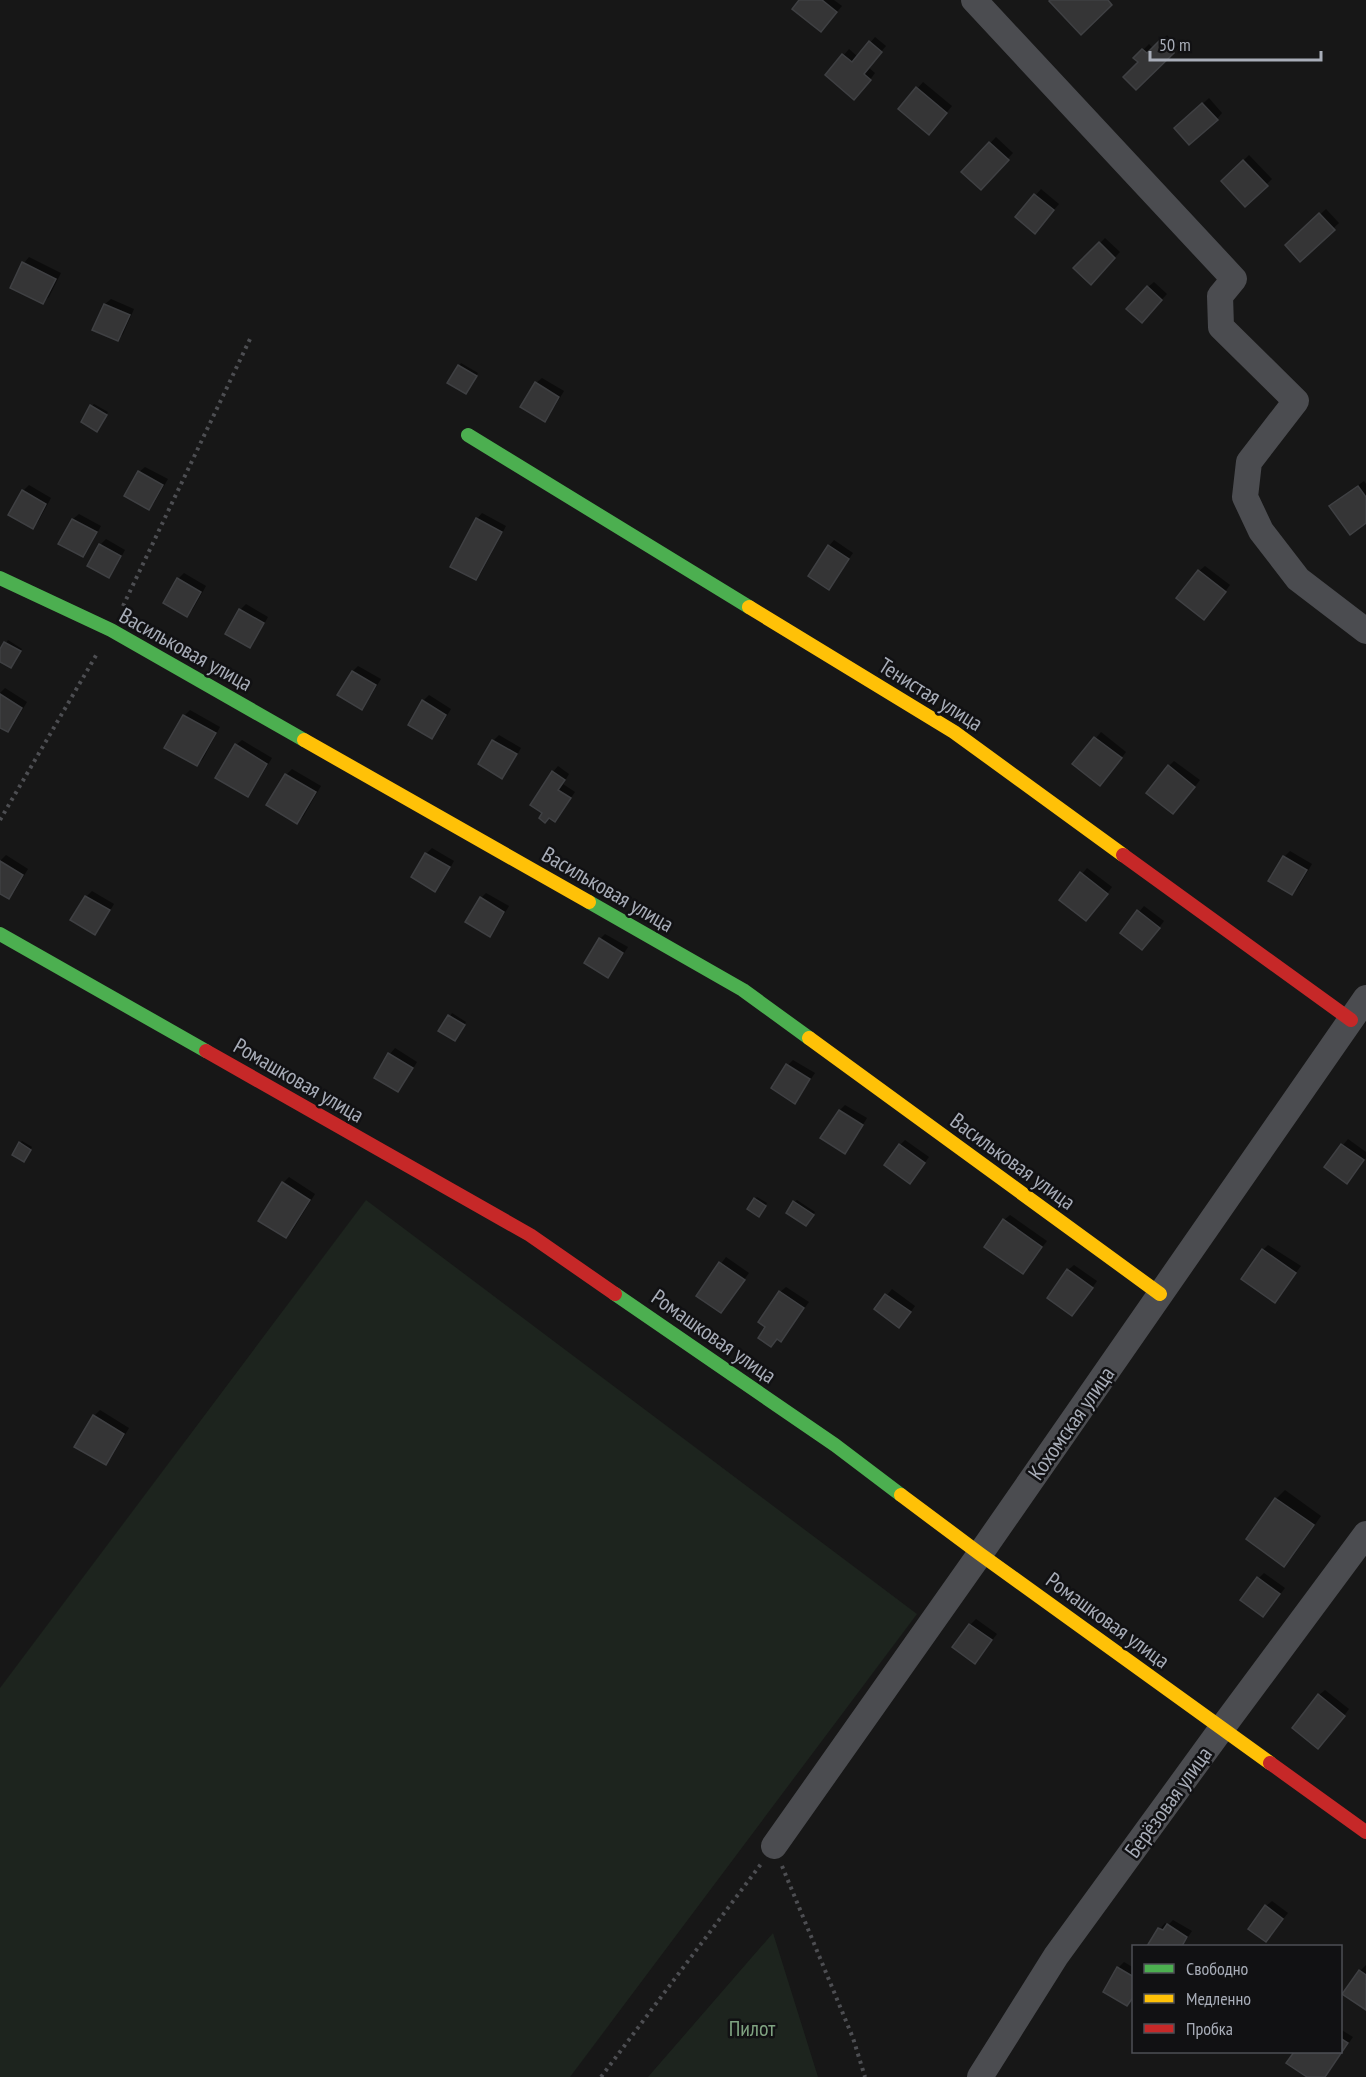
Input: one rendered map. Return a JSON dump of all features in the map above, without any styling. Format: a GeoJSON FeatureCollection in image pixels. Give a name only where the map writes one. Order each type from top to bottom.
{"type":"FeatureCollection","features":[{"type":"Feature","properties":{"kind":"street"},"geometry":{"type":"LineString","coordinates":[[974,0],[1234,279],[1220,296],[1221,327],[1296,401],[1249,462],[1245,497],[1260,531],[1298,579],[1366,631]]}},
{"type":"Feature","properties":{"kind":"street","name":"Тенистая улица"},"geometry":{"type":"LineString","coordinates":[[468,435],[954,732],[1351,1020]]}},
{"type":"Feature","properties":{"kind":"street","name":"Васильковая улица"},"geometry":{"type":"LineString","coordinates":[[0,578],[111,630],[743,990],[1160,1294]]}},
{"type":"Feature","properties":{"kind":"street","name":"Ромашковая улица"},"geometry":{"type":"LineString","coordinates":[[0,934],[530,1235],[835,1445],[980,1554],[1366,1832]]}},
{"type":"Feature","properties":{"kind":"street","name":"Кохомская улица"},"geometry":{"type":"LineString","coordinates":[[774,1846],[1366,998]]}},
{"type":"Feature","properties":{"kind":"street","name":"Берёзовая улица"},"geometry":{"type":"LineString","coordinates":[[980,2077],[1056,1956],[1221,1728],[1366,1534]]}},
{"type":"Feature","properties":{"kind":"path"},"geometry":{"type":"LineString","coordinates":[[0,820],[111,630],[251,337]]}},
{"type":"Feature","properties":{"kind":"path"},"geometry":{"type":"LineString","coordinates":[[601,2077],[774,1846]]}},
{"type":"Feature","properties":{"kind":"path"},"geometry":{"type":"LineString","coordinates":[[774,1846],[853,2037],[865,2077]]}},
{"type":"Feature","properties":{"kind":"green space"},"geometry":{"type":"Polygon","coordinates":[[[366,1200],[917,1614],[570,2077],[0,2077],[0,1688],[366,1200]]]}},
{"type":"Feature","properties":{"kind":"green space","name":"Пилот"},"geometry":{"type":"Polygon","coordinates":[[[773,1933],[818,2077],[648,2077],[773,1933]]]}},
{"type":"Feature","properties":{"kind":"building"},"geometry":{"type":"Polygon","coordinates":[[[799,0],[822,0],[837,12],[821,32],[792,9],[799,0]]]}},
{"type":"Feature","properties":{"kind":"building"},"geometry":{"type":"Polygon","coordinates":[[[1050,0],[1108,0],[1112,5],[1081,35],[1050,0]]]}},
{"type":"Feature","properties":{"kind":"building"},"geometry":{"type":"Polygon","coordinates":[[[1160,40],[1174,53],[1136,90],[1123,77],[1138,62],[1133,58],[1142,49],[1147,53],[1160,40]]]}},
{"type":"Feature","properties":{"kind":"building"},"geometry":{"type":"Polygon","coordinates":[[[869,41],[882,52],[864,74],[871,80],[854,100],[825,75],[842,54],[852,62],[869,41]]]}},
{"type":"Feature","properties":{"kind":"building"},"geometry":{"type":"Polygon","coordinates":[[[916,87],[947,113],[929,135],[898,109],[916,87]]]}},
{"type":"Feature","properties":{"kind":"building"},"geometry":{"type":"Polygon","coordinates":[[[1202,103],[1218,120],[1189,145],[1174,128],[1202,103]]]}},
{"type":"Feature","properties":{"kind":"building"},"geometry":{"type":"Polygon","coordinates":[[[989,142],[1009,160],[981,190],[961,172],[989,142]]]}},
{"type":"Feature","properties":{"kind":"building"},"geometry":{"type":"Polygon","coordinates":[[[1243,160],[1268,186],[1245,207],[1221,181],[1243,160]]]}},
{"type":"Feature","properties":{"kind":"building"},"geometry":{"type":"Polygon","coordinates":[[[1034,194],[1054,210],[1035,234],[1015,217],[1034,194]]]}},
{"type":"Feature","properties":{"kind":"building"},"geometry":{"type":"Polygon","coordinates":[[[1319,213],[1335,230],[1300,262],[1285,245],[1319,213]]]}},
{"type":"Feature","properties":{"kind":"building"},"geometry":{"type":"Polygon","coordinates":[[[1099,242],[1115,258],[1091,285],[1073,268],[1099,242]]]}},
{"type":"Feature","properties":{"kind":"building"},"geometry":{"type":"Polygon","coordinates":[[[22,262],[56,279],[43,304],[10,288],[22,262]]]}},
{"type":"Feature","properties":{"kind":"building"},"geometry":{"type":"Polygon","coordinates":[[[1147,286],[1162,300],[1142,323],[1126,309],[1147,286]]]}},
{"type":"Feature","properties":{"kind":"building"},"geometry":{"type":"Polygon","coordinates":[[[104,304],[130,315],[118,341],[92,330],[104,304]]]}},
{"type":"Feature","properties":{"kind":"building"},"geometry":{"type":"Polygon","coordinates":[[[458,365],[477,376],[466,394],[447,383],[458,365]]]}},
{"type":"Feature","properties":{"kind":"building"},"geometry":{"type":"Polygon","coordinates":[[[535,382],[559,397],[545,422],[520,407],[535,382]]]}},
{"type":"Feature","properties":{"kind":"building"},"geometry":{"type":"Polygon","coordinates":[[[90,405],[107,415],[97,432],[81,422],[90,405]]]}},
{"type":"Feature","properties":{"kind":"building"},"geometry":{"type":"Polygon","coordinates":[[[138,471],[163,485],[149,510],[124,496],[138,471]]]}},
{"type":"Feature","properties":{"kind":"building"},"geometry":{"type":"Polygon","coordinates":[[[1358,486],[1366,497],[1366,523],[1350,535],[1329,506],[1358,486]]]}},
{"type":"Feature","properties":{"kind":"building"},"geometry":{"type":"Polygon","coordinates":[[[22,490],[46,504],[33,529],[8,515],[22,490]]]}},
{"type":"Feature","properties":{"kind":"building"},"geometry":{"type":"Polygon","coordinates":[[[476,518],[502,532],[476,580],[450,567],[476,518]]]}},
{"type":"Feature","properties":{"kind":"building"},"geometry":{"type":"Polygon","coordinates":[[[72,519],[97,532],[83,557],[58,544],[72,519]]]}},
{"type":"Feature","properties":{"kind":"building"},"geometry":{"type":"Polygon","coordinates":[[[99,544],[121,556],[109,578],[87,566],[99,544]]]}},
{"type":"Feature","properties":{"kind":"building"},"geometry":{"type":"Polygon","coordinates":[[[828,545],[849,559],[829,590],[808,576],[828,545]]]}},
{"type":"Feature","properties":{"kind":"building"},"geometry":{"type":"Polygon","coordinates":[[[1198,570],[1226,592],[1204,620],[1176,598],[1198,570]]]}},
{"type":"Feature","properties":{"kind":"building"},"geometry":{"type":"Polygon","coordinates":[[[177,578],[201,592],[187,617],[163,603],[177,578]]]}},
{"type":"Feature","properties":{"kind":"building"},"geometry":{"type":"Polygon","coordinates":[[[239,609],[264,623],[250,648],[225,634],[239,609]]]}},
{"type":"Feature","properties":{"kind":"building"},"geometry":{"type":"Polygon","coordinates":[[[4,642],[21,651],[11,668],[0,662],[0,649],[4,642]]]}},
{"type":"Feature","properties":{"kind":"building"},"geometry":{"type":"Polygon","coordinates":[[[352,671],[376,685],[362,710],[337,695],[352,671]]]}},
{"type":"Feature","properties":{"kind":"building"},"geometry":{"type":"Polygon","coordinates":[[[0,694],[22,708],[8,732],[0,728],[0,694]]]}},
{"type":"Feature","properties":{"kind":"building"},"geometry":{"type":"Polygon","coordinates":[[[422,700],[446,715],[432,739],[408,725],[422,700]]]}},
{"type":"Feature","properties":{"kind":"building"},"geometry":{"type":"Polygon","coordinates":[[[183,715],[216,733],[197,766],[164,748],[183,715]]]}},
{"type":"Feature","properties":{"kind":"building"},"geometry":{"type":"Polygon","coordinates":[[[1094,737],[1122,758],[1100,786],[1072,764],[1094,737]]]}},
{"type":"Feature","properties":{"kind":"building"},"geometry":{"type":"Polygon","coordinates":[[[492,740],[517,754],[502,779],[478,764],[492,740]]]}},
{"type":"Feature","properties":{"kind":"building"},"geometry":{"type":"Polygon","coordinates":[[[235,744],[267,764],[248,797],[215,778],[235,744]]]}},
{"type":"Feature","properties":{"kind":"building"},"geometry":{"type":"Polygon","coordinates":[[[1168,765],[1195,787],[1173,814],[1146,793],[1168,765]]]}},
{"type":"Feature","properties":{"kind":"building"},"geometry":{"type":"Polygon","coordinates":[[[552,771],[565,780],[558,790],[571,798],[555,822],[549,818],[545,823],[539,818],[542,813],[530,805],[552,771]]]}},
{"type":"Feature","properties":{"kind":"building"},"geometry":{"type":"Polygon","coordinates":[[[285,774],[316,792],[297,824],[266,805],[285,774]]]}},
{"type":"Feature","properties":{"kind":"building"},"geometry":{"type":"Polygon","coordinates":[[[425,853],[450,867],[435,892],[411,877],[425,853]]]}},
{"type":"Feature","properties":{"kind":"building"},"geometry":{"type":"Polygon","coordinates":[[[1283,856],[1307,870],[1292,895],[1268,881],[1283,856]]]}},
{"type":"Feature","properties":{"kind":"building"},"geometry":{"type":"Polygon","coordinates":[[[0,861],[23,875],[9,899],[0,894],[0,861]]]}},
{"type":"Feature","properties":{"kind":"building"},"geometry":{"type":"Polygon","coordinates":[[[1080,872],[1108,894],[1086,921],[1059,900],[1080,872]]]}},
{"type":"Feature","properties":{"kind":"building"},"geometry":{"type":"Polygon","coordinates":[[[85,896],[110,910],[95,935],[70,920],[85,896]]]}},
{"type":"Feature","properties":{"kind":"building"},"geometry":{"type":"Polygon","coordinates":[[[480,897],[504,912],[490,937],[465,922],[480,897]]]}},
{"type":"Feature","properties":{"kind":"building"},"geometry":{"type":"Polygon","coordinates":[[[1137,910],[1160,928],[1142,950],[1120,933],[1137,910]]]}},
{"type":"Feature","properties":{"kind":"building"},"geometry":{"type":"Polygon","coordinates":[[[599,938],[623,953],[608,978],[584,963],[599,938]]]}},
{"type":"Feature","properties":{"kind":"building"},"geometry":{"type":"Polygon","coordinates":[[[448,1015],[465,1025],[455,1041],[438,1031],[448,1015]]]}},
{"type":"Feature","properties":{"kind":"building"},"geometry":{"type":"Polygon","coordinates":[[[388,1053],[413,1068],[398,1092],[374,1078],[388,1053]]]}},
{"type":"Feature","properties":{"kind":"building"},"geometry":{"type":"Polygon","coordinates":[[[786,1064],[810,1079],[795,1104],[771,1088],[786,1064]]]}},
{"type":"Feature","properties":{"kind":"building"},"geometry":{"type":"Polygon","coordinates":[[[839,1110],[863,1125],[845,1154],[820,1138],[839,1110]]]}},
{"type":"Feature","properties":{"kind":"building"},"geometry":{"type":"Polygon","coordinates":[[[19,1142],[31,1150],[24,1162],[12,1155],[19,1142]]]}},
{"type":"Feature","properties":{"kind":"building"},"geometry":{"type":"Polygon","coordinates":[[[899,1144],[925,1163],[910,1184],[884,1165],[899,1144]]]}},
{"type":"Feature","properties":{"kind":"building"},"geometry":{"type":"Polygon","coordinates":[[[1341,1144],[1364,1160],[1347,1184],[1324,1167],[1341,1144]]]}},
{"type":"Feature","properties":{"kind":"building"},"geometry":{"type":"Polygon","coordinates":[[[282,1182],[310,1200],[286,1238],[258,1221],[282,1182]]]}},
{"type":"Feature","properties":{"kind":"building"},"geometry":{"type":"Polygon","coordinates":[[[754,1198],[766,1206],[759,1217],[747,1209],[754,1198]]]}},
{"type":"Feature","properties":{"kind":"building"},"geometry":{"type":"Polygon","coordinates":[[[793,1201],[814,1215],[806,1226],[786,1213],[793,1201]]]}},
{"type":"Feature","properties":{"kind":"building"},"geometry":{"type":"Polygon","coordinates":[[[1003,1219],[1042,1247],[1023,1274],[984,1247],[1003,1219]]]}},
{"type":"Feature","properties":{"kind":"building"},"geometry":{"type":"Polygon","coordinates":[[[1262,1249],[1296,1273],[1275,1303],[1241,1279],[1262,1249]]]}},
{"type":"Feature","properties":{"kind":"building"},"geometry":{"type":"Polygon","coordinates":[[[719,1262],[745,1280],[721,1313],[696,1296],[719,1262]]]}},
{"type":"Feature","properties":{"kind":"building"},"geometry":{"type":"Polygon","coordinates":[[[1067,1269],[1093,1288],[1072,1316],[1047,1298],[1067,1269]]]}},
{"type":"Feature","properties":{"kind":"building"},"geometry":{"type":"Polygon","coordinates":[[[779,1291],[804,1308],[781,1342],[777,1339],[771,1347],[758,1338],[765,1327],[758,1322],[779,1291]]]}},
{"type":"Feature","properties":{"kind":"building"},"geometry":{"type":"Polygon","coordinates":[[[885,1294],[911,1312],[899,1328],[874,1309],[885,1294]]]}},
{"type":"Feature","properties":{"kind":"building"},"geometry":{"type":"Polygon","coordinates":[[[93,1415],[124,1434],[106,1465],[74,1447],[93,1415]]]}},
{"type":"Feature","properties":{"kind":"building"},"geometry":{"type":"Polygon","coordinates":[[[1275,1498],[1314,1525],[1284,1567],[1246,1539],[1275,1498]]]}},
{"type":"Feature","properties":{"kind":"building"},"geometry":{"type":"Polygon","coordinates":[[[1257,1577],[1280,1594],[1263,1617],[1240,1600],[1257,1577]]]}},
{"type":"Feature","properties":{"kind":"building"},"geometry":{"type":"Polygon","coordinates":[[[969,1624],[992,1640],[975,1664],[952,1647],[969,1624]]]}},
{"type":"Feature","properties":{"kind":"building"},"geometry":{"type":"Polygon","coordinates":[[[1318,1694],[1345,1716],[1318,1749],[1292,1728],[1318,1694]]]}},
{"type":"Feature","properties":{"kind":"building"},"geometry":{"type":"Polygon","coordinates":[[[1265,1905],[1283,1919],[1266,1942],[1248,1929],[1265,1905]]]}},
{"type":"Feature","properties":{"kind":"building"},"geometry":{"type":"Polygon","coordinates":[[[1167,1924],[1187,1937],[1183,1945],[1148,1945],[1158,1928],[1163,1930],[1167,1924]]]}},
{"type":"Feature","properties":{"kind":"building"},"geometry":{"type":"Polygon","coordinates":[[[1117,1967],[1132,1976],[1132,1999],[1127,2006],[1103,1992],[1117,1967]]]}},
{"type":"Feature","properties":{"kind":"building"},"geometry":{"type":"Polygon","coordinates":[[[1359,1970],[1366,1975],[1366,2010],[1342,1994],[1359,1970]]]}},
{"type":"Feature","properties":{"kind":"building"},"geometry":{"type":"Polygon","coordinates":[[[1342,2039],[1348,2043],[1342,2052],[1342,2039]]]}},
{"type":"Feature","properties":{"kind":"building"},"geometry":{"type":"Polygon","coordinates":[[[1293,2053],[1341,2053],[1325,2077],[1307,2077],[1286,2063],[1293,2053]]]}},
{"type":"Feature","properties":{"kind":"traffic: fast"},"geometry":{"type":"LineString","coordinates":[[468,435],[749,607]]}},
{"type":"Feature","properties":{"kind":"traffic: fast"},"geometry":{"type":"LineString","coordinates":[[0,578],[111,630],[304,740]]}},
{"type":"Feature","properties":{"kind":"traffic: fast"},"geometry":{"type":"LineString","coordinates":[[589,902],[743,990],[809,1038]]}},
{"type":"Feature","properties":{"kind":"traffic: fast"},"geometry":{"type":"LineString","coordinates":[[0,934],[206,1051]]}},
{"type":"Feature","properties":{"kind":"traffic: fast"},"geometry":{"type":"LineString","coordinates":[[615,1294],[835,1445],[901,1495]]}},
{"type":"Feature","properties":{"kind":"traffic: slow"},"geometry":{"type":"LineString","coordinates":[[749,607],[954,732],[1123,855]]}},
{"type":"Feature","properties":{"kind":"traffic: slow"},"geometry":{"type":"LineString","coordinates":[[304,740],[589,902]]}},
{"type":"Feature","properties":{"kind":"traffic: slow"},"geometry":{"type":"LineString","coordinates":[[809,1038],[1160,1294]]}},
{"type":"Feature","properties":{"kind":"traffic: slow"},"geometry":{"type":"LineString","coordinates":[[901,1495],[1270,1763]]}},
{"type":"Feature","properties":{"kind":"traffic: jam"},"geometry":{"type":"LineString","coordinates":[[1123,855],[1351,1020]]}},
{"type":"Feature","properties":{"kind":"traffic: jam"},"geometry":{"type":"LineString","coordinates":[[206,1051],[530,1235],[615,1294]]}},
{"type":"Feature","properties":{"kind":"traffic: jam"},"geometry":{"type":"LineString","coordinates":[[1270,1763],[1366,1832]]}}]}
